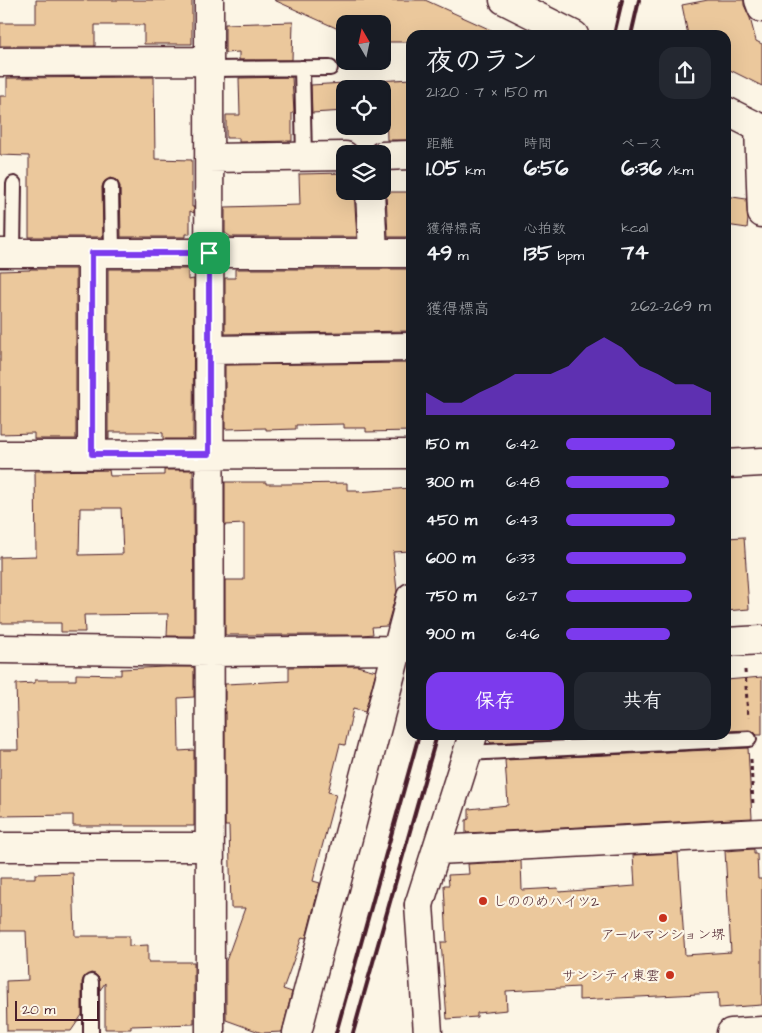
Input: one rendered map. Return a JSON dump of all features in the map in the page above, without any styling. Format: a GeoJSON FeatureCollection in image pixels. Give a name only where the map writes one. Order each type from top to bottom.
{"type":"FeatureCollection","features":[{"type":"Feature","properties":{"kind":"street"},"geometry":{"type":"LineString","coordinates":[[208,0],[210,1033]]}},
{"type":"Feature","properties":{"kind":"street"},"geometry":{"type":"LineString","coordinates":[[504,0],[564,30]]}},
{"type":"Feature","properties":{"kind":"street"},"geometry":{"type":"LineString","coordinates":[[760,0],[762,8]]}},
{"type":"Feature","properties":{"kind":"street"},"geometry":{"type":"LineString","coordinates":[[0,62],[209,65]]}},
{"type":"Feature","properties":{"kind":"street"},"geometry":{"type":"LineString","coordinates":[[731,113],[761,128],[762,213]]}},
{"type":"Feature","properties":{"kind":"street"},"geometry":{"type":"LineString","coordinates":[[391,156],[406,155]]}},
{"type":"Feature","properties":{"kind":"street"},"geometry":{"type":"LineString","coordinates":[[209,158],[336,156]]}},
{"type":"Feature","properties":{"kind":"street"},"geometry":{"type":"LineString","coordinates":[[370,200],[373,253]]}},
{"type":"Feature","properties":{"kind":"street"},"geometry":{"type":"LineString","coordinates":[[6,253],[406,253]]}},
{"type":"Feature","properties":{"kind":"street"},"geometry":{"type":"LineString","coordinates":[[92,454],[102,253]]}},
{"type":"Feature","properties":{"kind":"street"},"geometry":{"type":"LineString","coordinates":[[209,350],[406,347]]}},
{"type":"Feature","properties":{"kind":"street"},"geometry":{"type":"LineString","coordinates":[[0,454],[406,454]]}},
{"type":"Feature","properties":{"kind":"street"},"geometry":{"type":"LineString","coordinates":[[731,464],[762,462]]}},
{"type":"Feature","properties":{"kind":"street"},"geometry":{"type":"LineString","coordinates":[[297,1033],[406,617]]}},
{"type":"Feature","properties":{"kind":"street"},"geometry":{"type":"LineString","coordinates":[[731,642],[762,640]]}},
{"type":"Feature","properties":{"kind":"street"},"geometry":{"type":"LineString","coordinates":[[0,650],[209,652],[398,650]]}},
{"type":"Feature","properties":{"kind":"street"},"geometry":{"type":"LineString","coordinates":[[428,1033],[419,905],[470,744]]}},
{"type":"Feature","properties":{"kind":"street"},"geometry":{"type":"LineString","coordinates":[[437,850],[762,833]]}},
{"type":"Feature","properties":{"kind":"street"},"geometry":{"type":"LineString","coordinates":[[0,847],[209,847]]}},
{"type":"Feature","properties":{"kind":"street"},"geometry":{"type":"LineString","coordinates":[[731,1033],[762,1031]]}},
{"type":"Feature","properties":{"kind":"lane"},"geometry":{"type":"LineString","coordinates":[[209,65],[330,68]]}},
{"type":"Feature","properties":{"kind":"lane"},"geometry":{"type":"LineString","coordinates":[[302,68],[304,157]]}},
{"type":"Feature","properties":{"kind":"lane"},"geometry":{"type":"LineString","coordinates":[[6,253],[14,184]]}},
{"type":"Feature","properties":{"kind":"lane"},"geometry":{"type":"LineString","coordinates":[[102,253],[111,188]]}},
{"type":"Feature","properties":{"kind":"lane"},"geometry":{"type":"LineString","coordinates":[[731,739],[749,739]]}},
{"type":"Feature","properties":{"kind":"lane"},"geometry":{"type":"LineString","coordinates":[[470,744],[693,740]]}},
{"type":"Feature","properties":{"kind":"lane"},"geometry":{"type":"LineString","coordinates":[[91,982],[91,1033]]}},
{"type":"Feature","properties":{"kind":"building"},"geometry":{"type":"Polygon","coordinates":[[[36,0],[192,0],[192,44],[144,44],[144,25],[95,25],[95,46],[0,46],[0,23],[36,23],[36,0]]]}},
{"type":"Feature","properties":{"kind":"building"},"geometry":{"type":"Polygon","coordinates":[[[274,0],[425,0],[491,30],[406,30],[406,42],[391,42],[391,15],[336,15],[336,28],[274,0]]]}},
{"type":"Feature","properties":{"kind":"building"},"geometry":{"type":"Polygon","coordinates":[[[708,0],[744,0],[756,41],[762,44],[762,86],[731,70],[731,30],[687,30],[682,5],[708,0]]]}},
{"type":"Feature","properties":{"kind":"building"},"geometry":{"type":"Polygon","coordinates":[[[293,22],[292,60],[239,60],[239,52],[225,53],[225,24],[293,22]]]}},
{"type":"Feature","properties":{"kind":"building"},"geometry":{"type":"Polygon","coordinates":[[[154,77],[155,159],[192,160],[192,207],[194,207],[194,213],[190,211],[190,234],[186,234],[186,237],[121,237],[120,186],[116,180],[110,178],[104,182],[102,187],[103,237],[29,237],[29,156],[0,155],[0,96],[7,96],[7,78],[154,77]]]}},
{"type":"Feature","properties":{"kind":"building"},"geometry":{"type":"Polygon","coordinates":[[[292,77],[294,113],[292,113],[292,141],[239,142],[239,138],[226,138],[226,115],[240,115],[239,78],[292,77]]]}},
{"type":"Feature","properties":{"kind":"building"},"geometry":{"type":"Polygon","coordinates":[[[406,79],[406,140],[387,140],[387,135],[391,135],[391,80],[406,79]]]}},
{"type":"Feature","properties":{"kind":"building"},"geometry":{"type":"Polygon","coordinates":[[[336,84],[336,112],[312,113],[311,85],[336,84]]]}},
{"type":"Feature","properties":{"kind":"building"},"geometry":{"type":"Polygon","coordinates":[[[336,173],[336,200],[355,200],[357,237],[231,237],[225,233],[225,207],[300,205],[299,174],[336,173]]]}},
{"type":"Feature","properties":{"kind":"building"},"geometry":{"type":"Polygon","coordinates":[[[391,192],[406,192],[406,237],[388,237],[386,200],[391,200],[391,192]]]}},
{"type":"Feature","properties":{"kind":"building"},"geometry":{"type":"Polygon","coordinates":[[[731,197],[746,199],[747,228],[731,226],[731,197]]]}},
{"type":"Feature","properties":{"kind":"building"},"geometry":{"type":"Polygon","coordinates":[[[76,269],[76,439],[34,439],[34,433],[0,434],[0,271],[76,269]]]}},
{"type":"Feature","properties":{"kind":"building"},"geometry":{"type":"Polygon","coordinates":[[[108,269],[188,269],[188,280],[194,279],[193,439],[163,439],[163,433],[154,432],[109,432],[108,439],[108,269]]]}},
{"type":"Feature","properties":{"kind":"building"},"geometry":{"type":"Polygon","coordinates":[[[235,269],[406,269],[406,331],[225,334],[225,278],[235,278],[235,269]]]}},
{"type":"Feature","properties":{"kind":"building"},"geometry":{"type":"Polygon","coordinates":[[[406,363],[406,431],[366,432],[366,428],[344,428],[344,424],[296,425],[296,429],[225,429],[225,365],[406,363]]]}},
{"type":"Feature","properties":{"kind":"building"},"geometry":{"type":"Polygon","coordinates":[[[109,470],[110,476],[164,475],[164,470],[193,470],[194,636],[167,636],[168,614],[84,615],[85,632],[61,632],[61,623],[0,623],[0,557],[36,556],[35,471],[109,470]],[[80,508],[79,555],[123,554],[121,508],[80,508]]]}},
{"type":"Feature","properties":{"kind":"building"},"geometry":{"type":"Polygon","coordinates":[[[225,482],[266,482],[266,484],[347,483],[347,490],[357,490],[357,492],[406,488],[406,551],[393,552],[397,591],[387,626],[372,627],[373,634],[363,635],[225,635],[225,580],[244,580],[244,524],[225,525],[225,482]]]}},
{"type":"Feature","properties":{"kind":"building"},"geometry":{"type":"Polygon","coordinates":[[[744,537],[749,609],[731,611],[731,538],[744,537]]]}},
{"type":"Feature","properties":{"kind":"building"},"geometry":{"type":"Polygon","coordinates":[[[357,666],[376,671],[365,712],[353,709],[345,745],[340,744],[328,792],[336,794],[313,881],[320,883],[306,938],[302,937],[283,989],[292,992],[282,1032],[262,1033],[226,1020],[226,961],[245,908],[231,908],[229,826],[225,826],[225,684],[289,681],[289,667],[357,666]]]}},
{"type":"Feature","properties":{"kind":"building"},"geometry":{"type":"Polygon","coordinates":[[[194,667],[194,697],[178,698],[179,751],[194,750],[194,826],[73,826],[73,815],[0,816],[0,750],[18,750],[16,684],[35,683],[35,680],[76,680],[76,674],[121,675],[121,669],[194,667]]]}},
{"type":"Feature","properties":{"kind":"building"},"geometry":{"type":"Polygon","coordinates":[[[762,677],[762,735],[757,735],[749,730],[731,731],[731,680],[762,677]]]}},
{"type":"Feature","properties":{"kind":"building"},"geometry":{"type":"Polygon","coordinates":[[[488,740],[552,740],[491,743],[488,740]]]}},
{"type":"Feature","properties":{"kind":"building"},"geometry":{"type":"Polygon","coordinates":[[[748,748],[752,818],[466,833],[466,820],[469,819],[469,809],[508,805],[505,760],[748,748]]]}},
{"type":"Feature","properties":{"kind":"building"},"geometry":{"type":"Polygon","coordinates":[[[754,849],[754,854],[757,854],[758,879],[762,879],[762,1005],[719,1008],[718,993],[579,1000],[579,987],[506,991],[507,1010],[477,1013],[477,1017],[447,1019],[441,942],[447,942],[444,885],[449,885],[448,875],[469,874],[468,864],[521,861],[522,890],[558,888],[559,892],[635,886],[633,855],[678,853],[685,955],[731,952],[725,851],[754,849]]]}},
{"type":"Feature","properties":{"kind":"building"},"geometry":{"type":"Polygon","coordinates":[[[73,873],[75,936],[129,936],[129,946],[148,945],[148,962],[194,962],[194,1024],[131,1026],[131,1029],[105,1029],[105,983],[100,990],[99,978],[91,973],[84,977],[82,982],[82,1015],[71,1031],[7,1031],[6,981],[28,980],[26,931],[0,931],[0,878],[35,878],[35,874],[73,873]]]}},
{"type":"Feature","properties":{"kind":"railway"},"geometry":{"type":"LineString","coordinates":[[615,30],[622,0]]}},
{"type":"Feature","properties":{"kind":"railway"},"geometry":{"type":"LineString","coordinates":[[632,30],[639,0]]}},
{"type":"Feature","properties":{"kind":"railway"},"geometry":{"type":"LineString","coordinates":[[336,1033],[418,740]]}},
{"type":"Feature","properties":{"kind":"railway"},"geometry":{"type":"LineString","coordinates":[[353,1033],[436,740]]}},
{"type":"Feature","properties":{"kind":"place","name":"しののめハイツ2"},"geometry":{"type":"Point","coordinates":[483,901]}},
{"type":"Feature","properties":{"kind":"place","name":"アールマンション堺"},"geometry":{"type":"Point","coordinates":[663,918]}},
{"type":"Feature","properties":{"kind":"place","name":"サンシティ東雲"},"geometry":{"type":"Point","coordinates":[670,975]}},
{"type":"Feature","properties":{"kind":"route"},"geometry":{"type":"LineString","coordinates":[[92,253],[209,253],[209,454],[92,454],[92,253]]}}]}
